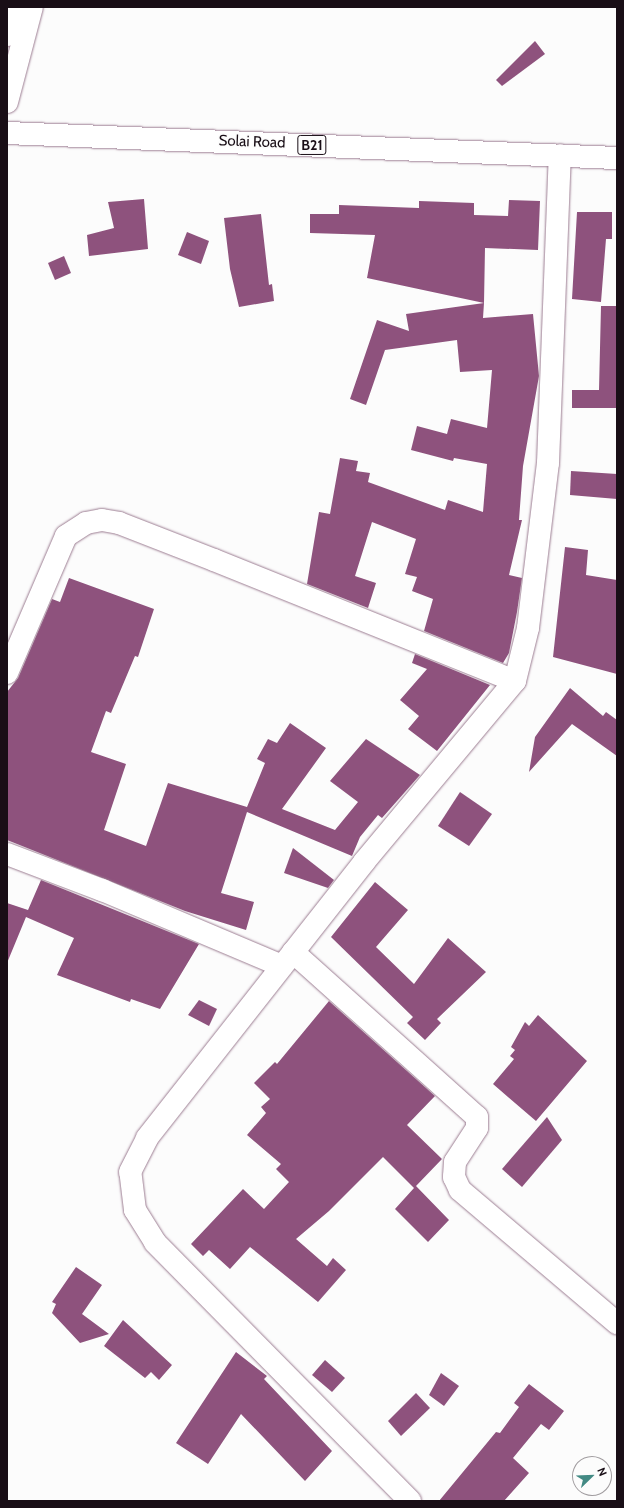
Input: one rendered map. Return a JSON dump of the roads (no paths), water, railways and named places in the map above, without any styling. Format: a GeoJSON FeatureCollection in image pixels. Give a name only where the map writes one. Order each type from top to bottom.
{"type":"FeatureCollection","features":[{"type":"Feature","properties":{"kind":"main road"},"geometry":{"type":"LineString","coordinates":[[7,35],[14,7]]}},
{"type":"Feature","properties":{"kind":"main road"},"geometry":{"type":"LineString","coordinates":[[7,102],[32,7]]}},
{"type":"Feature","properties":{"kind":"main road","name":"Solai Road"},"geometry":{"type":"LineString","coordinates":[[7,133],[617,158]]}},
{"type":"Feature","properties":{"kind":"main road"},"geometry":{"type":"LineString","coordinates":[[410,1501],[155,1242],[135,1210],[130,1172],[147,1138],[288,959],[515,681],[528,628],[548,463],[560,155]]}},
{"type":"Feature","properties":{"kind":"main road"},"geometry":{"type":"LineString","coordinates":[[7,673],[66,536],[86,523],[102,520],[119,523],[199,554],[515,681]]}},
{"type":"Feature","properties":{"kind":"main road"},"geometry":{"type":"LineString","coordinates":[[7,854],[288,959],[477,1117],[477,1128],[455,1162],[454,1177],[460,1190],[617,1323]]}}]}
